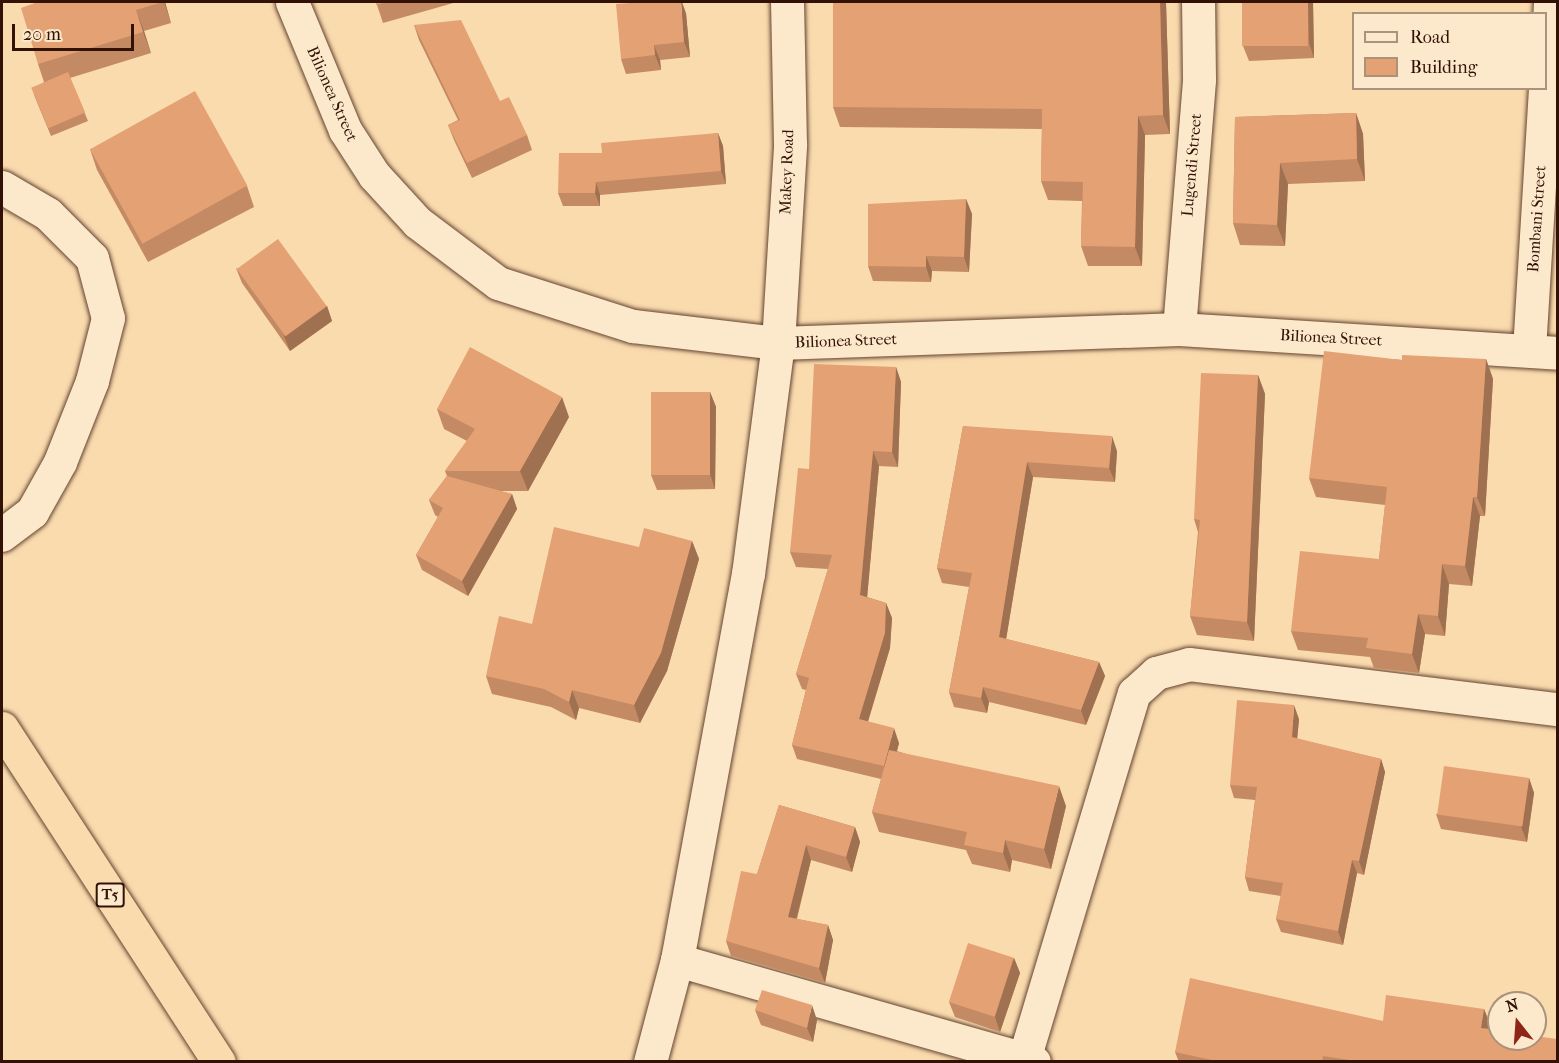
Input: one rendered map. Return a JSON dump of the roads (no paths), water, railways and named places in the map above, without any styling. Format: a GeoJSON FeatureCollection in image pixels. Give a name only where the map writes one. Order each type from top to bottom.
{"type":"FeatureCollection","features":[{"type":"Feature","properties":{"kind":"highway","name":"T5"},"geometry":{"type":"LineString","coordinates":[[2,728],[219,1062]]}},
{"type":"Feature","properties":{"kind":"street","name":"Bilionea Street"},"geometry":{"type":"LineString","coordinates":[[292,2],[345,130],[374,175],[417,222],[498,283],[633,326],[778,343],[1179,329],[1543,351]]}},
{"type":"Feature","properties":{"kind":"street","name":"Makey Road"},"geometry":{"type":"LineString","coordinates":[[650,1062],[677,960],[748,574],[778,343],[790,144],[787,2]]}},
{"type":"Feature","properties":{"kind":"street","name":"Lugendi Street"},"geometry":{"type":"LineString","coordinates":[[1179,329],[1199,79],[1198,2]]}},
{"type":"Feature","properties":{"kind":"street"},"geometry":{"type":"LineString","coordinates":[[1547,55],[1551,2]]}},
{"type":"Feature","properties":{"kind":"street","name":"Bombani Street"},"geometry":{"type":"LineString","coordinates":[[1543,351],[1545,90]]}},
{"type":"Feature","properties":{"kind":"street"},"geometry":{"type":"LineString","coordinates":[[2,187],[48,214],[92,258],[108,318],[92,381],[60,462],[32,512],[2,535]]}},
{"type":"Feature","properties":{"kind":"street"},"geometry":{"type":"LineString","coordinates":[[677,960],[1029,1060],[1134,693],[1155,673],[1189,664],[1557,709]]}}]}
